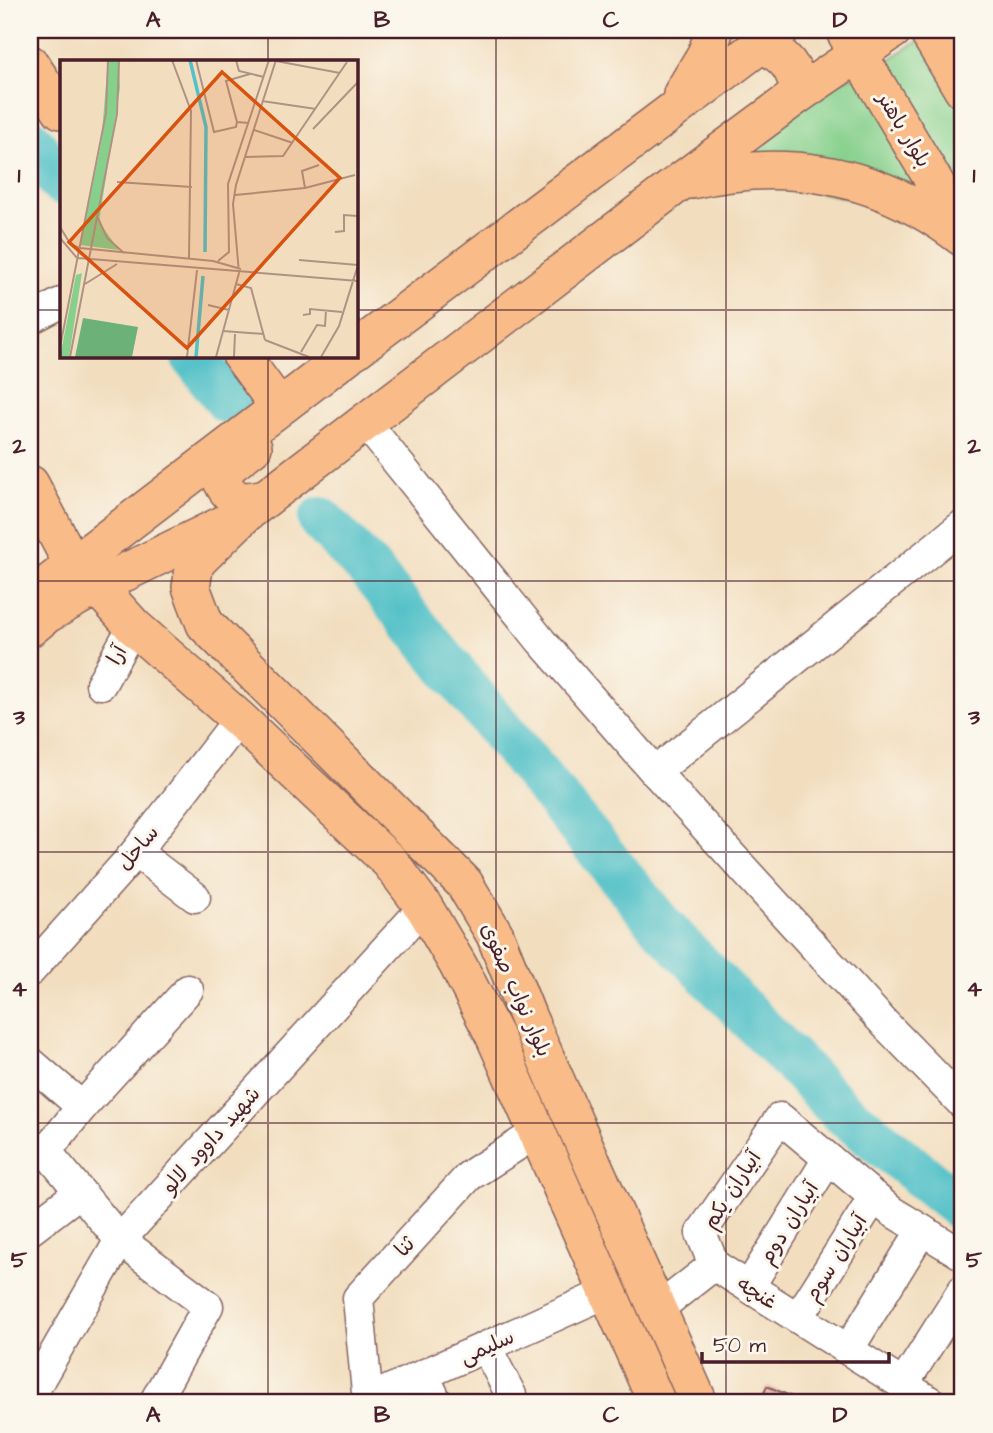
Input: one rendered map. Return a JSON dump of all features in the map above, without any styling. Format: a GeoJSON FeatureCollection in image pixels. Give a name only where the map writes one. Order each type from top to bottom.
{"type":"FeatureCollection","features":[{"type":"Feature","properties":{"kind":"main road"},"geometry":{"type":"LineString","coordinates":[[671,111],[706,54],[715,30]]}},
{"type":"Feature","properties":{"kind":"main road"},"geometry":{"type":"LineString","coordinates":[[30,598],[255,506],[799,94],[851,41],[893,30]]}},
{"type":"Feature","properties":{"kind":"main road"},"geometry":{"type":"LineString","coordinates":[[928,30],[963,90]]}},
{"type":"Feature","properties":{"kind":"main road"},"geometry":{"type":"LineString","coordinates":[[357,349],[771,36],[777,52],[789,63],[797,77],[799,94]]}},
{"type":"Feature","properties":{"kind":"main road","name":"بلوار باهنر"},"geometry":{"type":"LineString","coordinates":[[851,41],[963,230]]}},
{"type":"Feature","properties":{"kind":"main road"},"geometry":{"type":"LineString","coordinates":[[30,64],[60,109]]}},
{"type":"Feature","properties":{"kind":"main road"},"geometry":{"type":"LineString","coordinates":[[680,182],[726,172],[758,169],[797,170],[835,176],[908,202],[936,217],[963,238]]}},
{"type":"Feature","properties":{"kind":"main road"},"geometry":{"type":"LineString","coordinates":[[255,506],[233,497],[220,479],[226,468],[388,348],[421,301]]}},
{"type":"Feature","properties":{"kind":"main road"},"geometry":{"type":"LineString","coordinates":[[242,357],[271,414]]}},
{"type":"Feature","properties":{"kind":"main road"},"geometry":{"type":"LineString","coordinates":[[30,628],[201,467],[345,357]]}},
{"type":"Feature","properties":{"kind":"main road","name":"بلوار نواب صفوی"},"geometry":{"type":"LineString","coordinates":[[33,501],[85,575],[146,636],[239,719],[390,862],[424,906],[494,1035],[657,1403]]}},
{"type":"Feature","properties":{"kind":"main road","name":"بلوار نواب صفوی"},"geometry":{"type":"LineString","coordinates":[[255,506],[195,563],[191,587],[205,624],[464,883],[495,935],[528,1018],[699,1403]]}},
{"type":"Feature","properties":{"kind":"main road"},"geometry":{"type":"LineString","coordinates":[[146,636],[150,628],[162,626],[267,723],[328,746]]}},
{"type":"Feature","properties":{"kind":"street"},"geometry":{"type":"LineString","coordinates":[[30,319],[60,304]]}},
{"type":"Feature","properties":{"kind":"street"},"geometry":{"type":"LineString","coordinates":[[365,422],[541,641],[655,772],[885,1024],[963,1104]]}},
{"type":"Feature","properties":{"kind":"street"},"geometry":{"type":"LineString","coordinates":[[655,772],[963,525]]}},
{"type":"Feature","properties":{"kind":"street","name":"آرا"},"geometry":{"type":"LineString","coordinates":[[101,684],[146,636]]}},
{"type":"Feature","properties":{"kind":"street","name":"ساحل"},"geometry":{"type":"LineString","coordinates":[[30,971],[136,852],[239,719]]}},
{"type":"Feature","properties":{"kind":"street"},"geometry":{"type":"LineString","coordinates":[[136,852],[195,897]]}},
{"type":"Feature","properties":{"kind":"street","name":"شهید داوود لالو"},"geometry":{"type":"LineString","coordinates":[[30,1396],[120,1240],[424,906]]}},
{"type":"Feature","properties":{"kind":"street"},"geometry":{"type":"LineString","coordinates":[[154,1403],[208,1306],[120,1240],[46,1151],[82,1107],[188,990]]}},
{"type":"Feature","properties":{"kind":"street"},"geometry":{"type":"LineString","coordinates":[[30,1062],[82,1107]]}},
{"type":"Feature","properties":{"kind":"street","name":"آبیاران یکم"},"geometry":{"type":"LineString","coordinates":[[714,1265],[701,1233],[780,1118],[828,1159]]}},
{"type":"Feature","properties":{"kind":"street","name":"ثنا"},"geometry":{"type":"LineString","coordinates":[[367,1402],[358,1298],[469,1176],[536,1133]]}},
{"type":"Feature","properties":{"kind":"street"},"geometry":{"type":"LineString","coordinates":[[828,1159],[891,1211],[963,1255]]}},
{"type":"Feature","properties":{"kind":"street","name":"آبیاران دوم"},"geometry":{"type":"LineString","coordinates":[[749,1287],[828,1159]]}},
{"type":"Feature","properties":{"kind":"street"},"geometry":{"type":"LineString","coordinates":[[30,1230],[80,1192]]}},
{"type":"Feature","properties":{"kind":"street","name":"آبیاران سوم"},"geometry":{"type":"LineString","coordinates":[[798,1318],[874,1197]]}},
{"type":"Feature","properties":{"kind":"street"},"geometry":{"type":"LineString","coordinates":[[848,1350],[922,1230]]}},
{"type":"Feature","properties":{"kind":"street","name":"غنچه"},"geometry":{"type":"LineString","coordinates":[[658,1309],[714,1265],[932,1403]]}},
{"type":"Feature","properties":{"kind":"street"},"geometry":{"type":"LineString","coordinates":[[902,1385],[963,1290]]}},
{"type":"Feature","properties":{"kind":"street","name":"سلیمی"},"geometry":{"type":"LineString","coordinates":[[367,1402],[606,1293]]}},
{"type":"Feature","properties":{"kind":"street"},"geometry":{"type":"LineString","coordinates":[[486,1347],[511,1395]]}},
{"type":"Feature","properties":{"kind":"street"},"geometry":{"type":"LineString","coordinates":[[424,1375],[437,1403]]}},
{"type":"Feature","properties":{"kind":"green space"},"geometry":{"type":"Polygon","coordinates":[[[930,34],[963,90],[963,238],[936,217],[726,172],[799,94],[870,71],[930,34]]]}},
{"type":"Feature","properties":{"kind":"building"},"geometry":{"type":"Polygon","coordinates":[[[767,1386],[806,1403],[760,1403],[767,1386]]]}},
{"type":"Feature","properties":{"kind":"waterway"},"geometry":{"type":"LineString","coordinates":[[30,141],[60,181]]}},
{"type":"Feature","properties":{"kind":"waterway"},"geometry":{"type":"LineString","coordinates":[[195,357],[228,401]]}},
{"type":"Feature","properties":{"kind":"waterway"},"geometry":{"type":"LineString","coordinates":[[321,520],[367,567],[661,926],[840,1110],[963,1209]]}}]}
